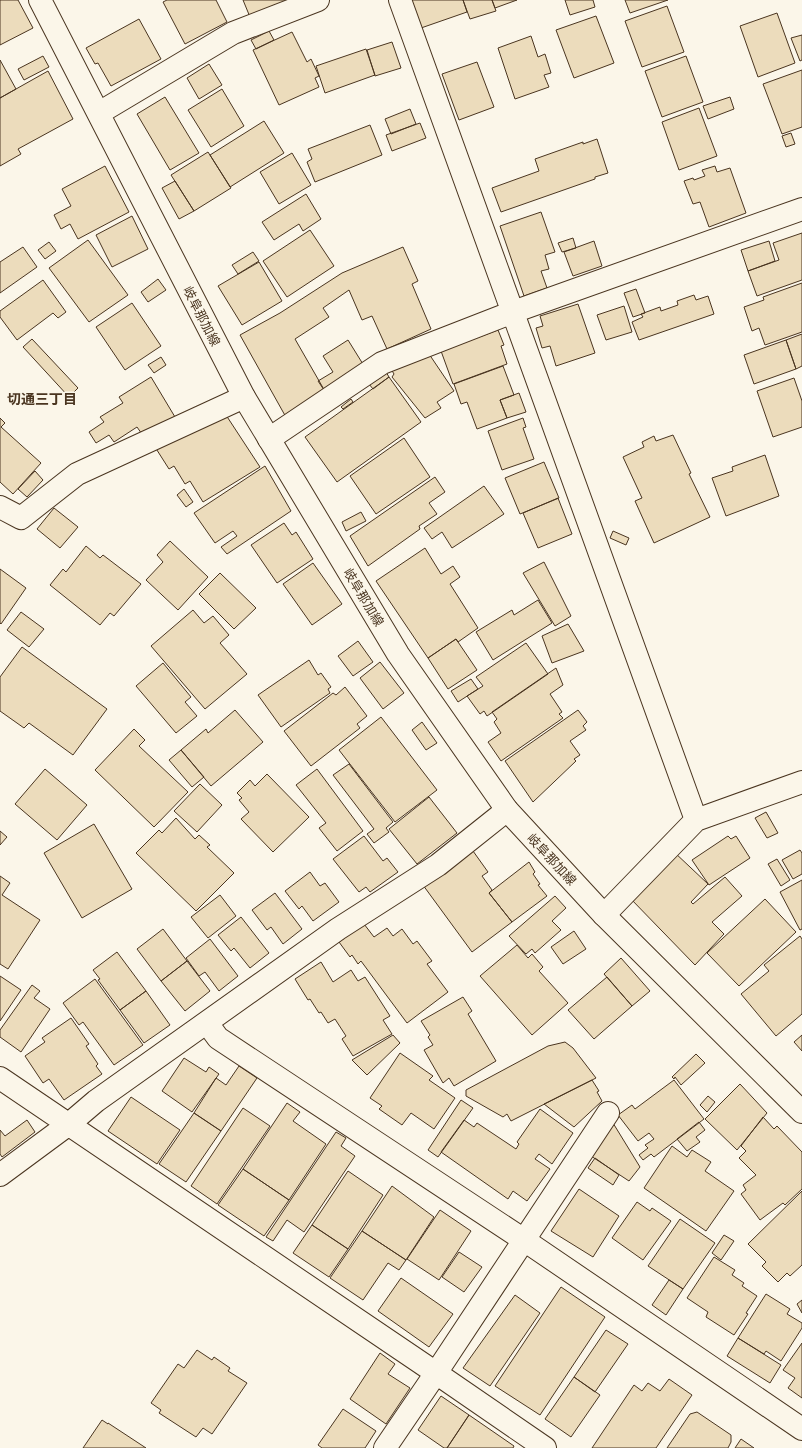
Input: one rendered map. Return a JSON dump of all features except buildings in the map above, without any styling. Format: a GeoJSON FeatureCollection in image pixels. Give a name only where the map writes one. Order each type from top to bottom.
{"type":"FeatureCollection","features":[{"type":"Feature","properties":{"kind":"street","name":"岐阜那加線"},"geometry":{"type":"LineString","coordinates":[[40,0],[244,397],[398,654],[507,810],[604,915],[802,1112]]}},
{"type":"Feature","properties":{"kind":"street"},"geometry":{"type":"LineString","coordinates":[[98,113],[233,34],[318,0]]}},
{"type":"Feature","properties":{"kind":"street"},"geometry":{"type":"LineString","coordinates":[[400,0],[696,820]]}},
{"type":"Feature","properties":{"kind":"street"},"geometry":{"type":"LineString","coordinates":[[269,439],[382,363],[513,312],[802,209]]}},
{"type":"Feature","properties":{"kind":"street"},"geometry":{"type":"LineString","coordinates":[[0,507],[21,518],[77,474],[244,397]]}},
{"type":"Feature","properties":{"kind":"street"},"geometry":{"type":"LineString","coordinates":[[604,915],[696,820],[802,782]]}},
{"type":"Feature","properties":{"kind":"street"},"geometry":{"type":"LineString","coordinates":[[0,1175],[69,1124],[96,1101],[338,929],[438,865],[507,810]]}},
{"type":"Feature","properties":{"kind":"street"},"geometry":{"type":"LineString","coordinates":[[206,1023],[218,1038],[524,1240],[802,1429]]}},
{"type":"Feature","properties":{"kind":"street"},"geometry":{"type":"LineString","coordinates":[[0,1078],[545,1448]]}},
{"type":"Feature","properties":{"kind":"street"},"geometry":{"type":"LineString","coordinates":[[385,1448],[608,1113]]}},
{"type":"Feature","properties":{"kind":"district","name":"切通三丁目"},"geometry":{"type":"Point","coordinates":[42,399]}}]}
